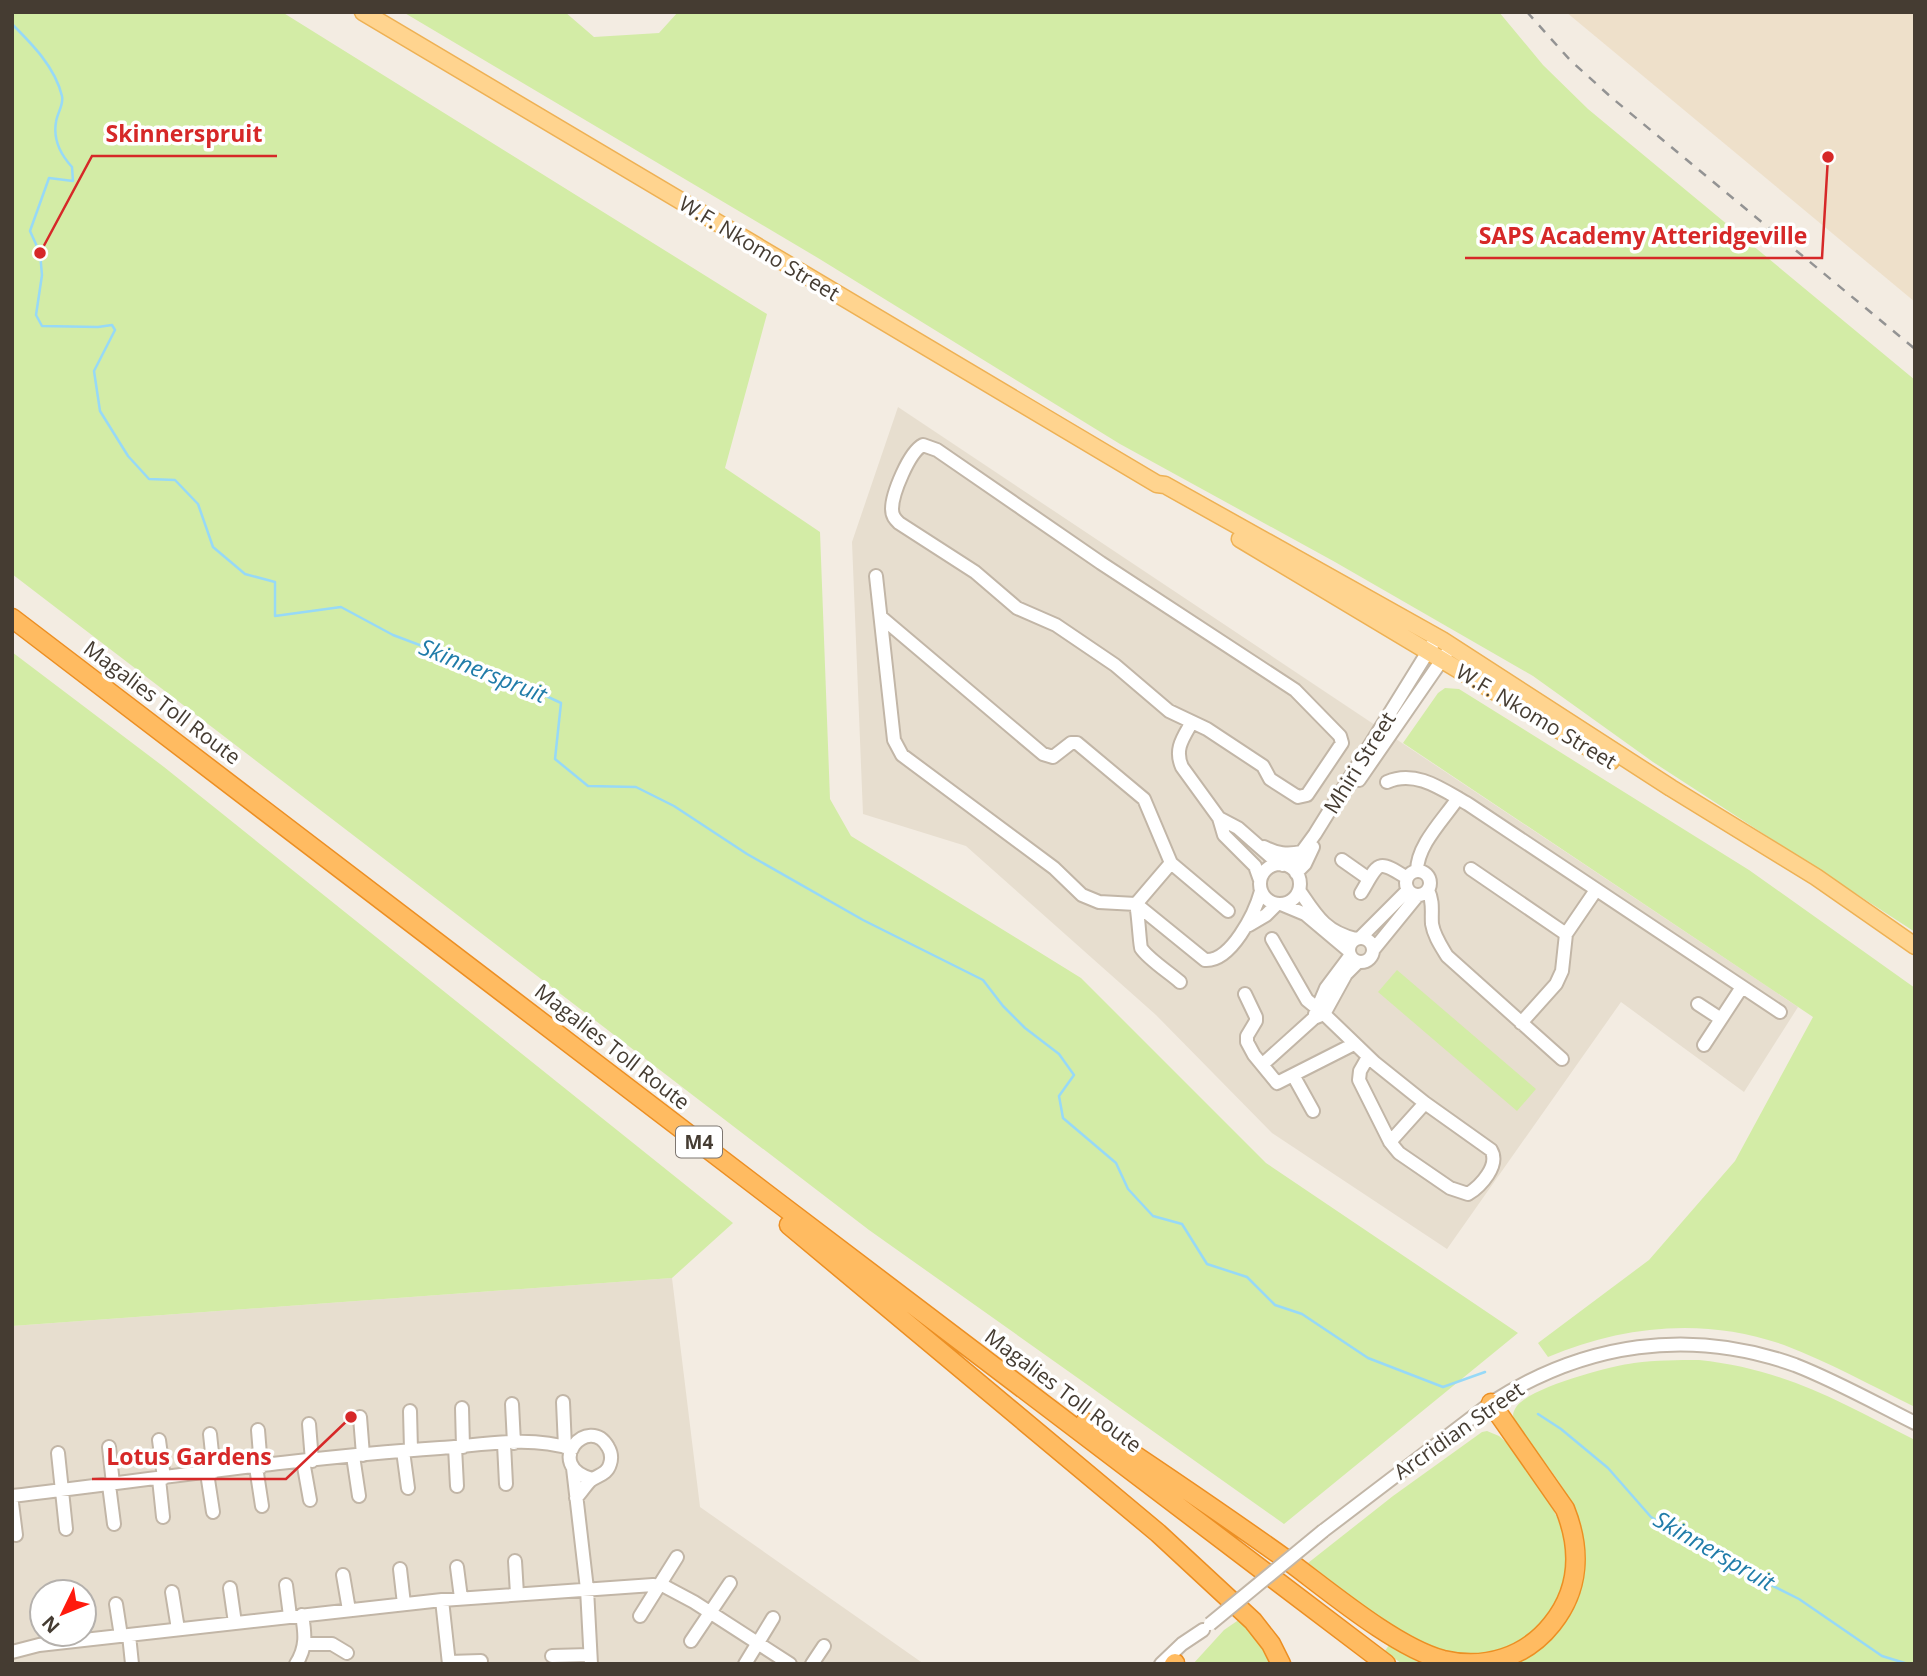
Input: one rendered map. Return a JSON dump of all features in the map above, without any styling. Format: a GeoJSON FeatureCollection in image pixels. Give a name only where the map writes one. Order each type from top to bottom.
{"type":"FeatureCollection","features":[{"type":"Feature","properties":{"kind":"highway","name":"Magalies Toll Route"},"geometry":{"type":"LineString","coordinates":[[12,618],[1368,1664]]}},
{"type":"Feature","properties":{"kind":"highway","name":"Magalies Toll Route"},"geometry":{"type":"LineString","coordinates":[[12,632],[1386,1664]]}},
{"type":"Feature","properties":{"kind":"highway"},"geometry":{"type":"LineString","coordinates":[[768,1202],[1004,1367],[1223,1514],[1397,1639],[1443,1660],[1491,1663],[1513,1656],[1530,1646],[1558,1616],[1569,1598],[1575,1574],[1576,1551],[1572,1527],[1565,1509],[1491,1403]]}},
{"type":"Feature","properties":{"kind":"highway"},"geometry":{"type":"LineString","coordinates":[[768,1202],[1157,1533],[1253,1621],[1271,1644],[1281,1664]]}},
{"type":"Feature","properties":{"kind":"main road","name":"W.F. Nkomo Street"},"geometry":{"type":"LineString","coordinates":[[363,12],[1157,484],[1164,485],[1437,637],[1826,884],[1915,946]]}},
{"type":"Feature","properties":{"kind":"main road","name":"W.F. Nkomo Street"},"geometry":{"type":"LineString","coordinates":[[1157,484],[1161,490],[1435,657],[1713,821],[1867,918],[1915,953]]}},
{"type":"Feature","properties":{"kind":"street"},"geometry":{"type":"LineString","coordinates":[[923,445],[937,450],[1101,563],[1295,691],[1340,736],[1342,743],[1307,795],[1298,797],[1270,779],[1263,766],[1208,729],[1192,722],[1169,711],[1115,665],[1068,633],[1017,608],[975,572],[894,518],[892,505],[909,459],[917,448],[923,445]]}},
{"type":"Feature","properties":{"kind":"street"},"geometry":{"type":"LineString","coordinates":[[876,576],[894,740],[902,755],[1054,868],[1082,895],[1099,902],[1136,904],[1205,960],[1214,960],[1221,956],[1246,927],[1257,907],[1261,886],[1269,867],[1281,864]]}},
{"type":"Feature","properties":{"kind":"street"},"geometry":{"type":"LineString","coordinates":[[881,617],[1043,754],[1048,757],[1057,756],[1071,744],[1077,743],[1144,799],[1171,863],[1228,911]]}},
{"type":"Feature","properties":{"kind":"street"},"geometry":{"type":"LineString","coordinates":[[1435,657],[1437,637]]}},
{"type":"Feature","properties":{"kind":"street"},"geometry":{"type":"LineString","coordinates":[[1435,657],[1451,646]]}},
{"type":"Feature","properties":{"kind":"street","name":"Mhiri Street"},"geometry":{"type":"LineString","coordinates":[[1281,864],[1294,862],[1302,852],[1435,657]]}},
{"type":"Feature","properties":{"kind":"street","name":"Mhiri Street"},"geometry":{"type":"LineString","coordinates":[[1296,873],[1305,864],[1435,657]]}},
{"type":"Feature","properties":{"kind":"street"},"geometry":{"type":"LineString","coordinates":[[1192,722],[1178,747],[1178,757],[1190,780],[1219,818],[1224,835],[1255,866],[1268,900],[1305,914],[1352,956],[1369,960],[1374,949],[1395,924],[1416,885],[1417,861],[1458,798]]}},
{"type":"Feature","properties":{"kind":"street"},"geometry":{"type":"LineString","coordinates":[[1387,782],[1406,777],[1420,779],[1458,798],[1780,1012]]}},
{"type":"Feature","properties":{"kind":"street"},"geometry":{"type":"LineString","coordinates":[[1219,818],[1238,828],[1299,878],[1299,890],[1293,900],[1279,904],[1246,927]]}},
{"type":"Feature","properties":{"kind":"street"},"geometry":{"type":"LineString","coordinates":[[1252,840],[1274,852],[1302,852]]}},
{"type":"Feature","properties":{"kind":"street"},"geometry":{"type":"LineString","coordinates":[[1342,860],[1369,879]]}},
{"type":"Feature","properties":{"kind":"street"},"geometry":{"type":"LineString","coordinates":[[1171,863],[1136,904],[1141,948],[1180,982]]}},
{"type":"Feature","properties":{"kind":"street"},"geometry":{"type":"LineString","coordinates":[[1361,893],[1375,870],[1382,865],[1387,865],[1416,885],[1433,903],[1432,923],[1447,956],[1562,1059]]}},
{"type":"Feature","properties":{"kind":"street"},"geometry":{"type":"LineString","coordinates":[[1471,869],[1566,934]]}},
{"type":"Feature","properties":{"kind":"street"},"geometry":{"type":"LineString","coordinates":[[1263,1064],[1318,1013],[1352,956],[1351,943],[1416,885]]}},
{"type":"Feature","properties":{"kind":"street"},"geometry":{"type":"LineString","coordinates":[[1299,890],[1319,919],[1333,932],[1371,942],[1374,949]]}},
{"type":"Feature","properties":{"kind":"street"},"geometry":{"type":"LineString","coordinates":[[1521,1023],[1559,978],[1566,934],[1596,890]]}},
{"type":"Feature","properties":{"kind":"street"},"geometry":{"type":"LineString","coordinates":[[1384,914],[1395,924]]}},
{"type":"Feature","properties":{"kind":"street"},"geometry":{"type":"LineString","coordinates":[[1272,939],[1307,1000],[1318,1013],[1425,1103],[1491,1150],[1495,1156],[1494,1163],[1476,1189],[1468,1194],[1450,1188],[1399,1153],[1390,1142],[1359,1080],[1360,1071],[1368,1057]]}},
{"type":"Feature","properties":{"kind":"street"},"geometry":{"type":"LineString","coordinates":[[1704,1045],[1742,986]]}},
{"type":"Feature","properties":{"kind":"street"},"geometry":{"type":"LineString","coordinates":[[1245,994],[1256,1017],[1247,1042],[1277,1083],[1354,1044]]}},
{"type":"Feature","properties":{"kind":"street"},"geometry":{"type":"LineString","coordinates":[[1698,1004],[1721,1019]]}},
{"type":"Feature","properties":{"kind":"street"},"geometry":{"type":"LineString","coordinates":[[1293,1075],[1313,1111]]}},
{"type":"Feature","properties":{"kind":"street"},"geometry":{"type":"LineString","coordinates":[[1390,1142],[1425,1103]]}},
{"type":"Feature","properties":{"kind":"street","name":"Arcridian Street"},"geometry":{"type":"LineString","coordinates":[[1161,1664],[1182,1644],[1207,1627],[1323,1531],[1491,1403],[1518,1386],[1566,1364],[1607,1352],[1653,1344],[1701,1345],[1751,1352],[1795,1366],[1837,1384],[1915,1423]]}},
{"type":"Feature","properties":{"kind":"street"},"geometry":{"type":"LineString","coordinates":[[552,1656],[591,1659],[587,1589],[563,1402]]}},
{"type":"Feature","properties":{"kind":"street"},"geometry":{"type":"LineString","coordinates":[[506,1484],[512,1404]]}},
{"type":"Feature","properties":{"kind":"street"},"geometry":{"type":"LineString","coordinates":[[457,1486],[462,1408]]}},
{"type":"Feature","properties":{"kind":"street"},"geometry":{"type":"LineString","coordinates":[[408,1488],[410,1411]]}},
{"type":"Feature","properties":{"kind":"street"},"geometry":{"type":"LineString","coordinates":[[359,1496],[360,1417]]}},
{"type":"Feature","properties":{"kind":"street"},"geometry":{"type":"LineString","coordinates":[[309,1424],[310,1500]]}},
{"type":"Feature","properties":{"kind":"street"},"geometry":{"type":"LineString","coordinates":[[258,1430],[262,1506]]}},
{"type":"Feature","properties":{"kind":"street"},"geometry":{"type":"LineString","coordinates":[[210,1434],[213,1512]]}},
{"type":"Feature","properties":{"kind":"street"},"geometry":{"type":"LineString","coordinates":[[568,1448],[584,1436],[594,1436],[605,1442],[611,1452],[610,1464],[605,1472],[592,1479],[576,1498]]}},
{"type":"Feature","properties":{"kind":"street"},"geometry":{"type":"LineString","coordinates":[[159,1440],[163,1517]]}},
{"type":"Feature","properties":{"kind":"street"},"geometry":{"type":"LineString","coordinates":[[12,1496],[407,1451],[509,1443],[552,1443],[568,1448]]}},
{"type":"Feature","properties":{"kind":"street"},"geometry":{"type":"LineString","coordinates":[[109,1447],[114,1524]]}},
{"type":"Feature","properties":{"kind":"street"},"geometry":{"type":"LineString","coordinates":[[58,1453],[66,1529]]}},
{"type":"Feature","properties":{"kind":"street"},"geometry":{"type":"LineString","coordinates":[[573,1468],[582,1476],[592,1479]]}},
{"type":"Feature","properties":{"kind":"street"},"geometry":{"type":"LineString","coordinates":[[12,1503],[16,1535]]}},
{"type":"Feature","properties":{"kind":"street"},"geometry":{"type":"LineString","coordinates":[[640,1616],[677,1557]]}},
{"type":"Feature","properties":{"kind":"street"},"geometry":{"type":"LineString","coordinates":[[515,1561],[517,1594]]}},
{"type":"Feature","properties":{"kind":"street"},"geometry":{"type":"LineString","coordinates":[[457,1567],[461,1598]]}},
{"type":"Feature","properties":{"kind":"street"},"geometry":{"type":"LineString","coordinates":[[400,1569],[404,1604]]}},
{"type":"Feature","properties":{"kind":"street"},"geometry":{"type":"LineString","coordinates":[[343,1575],[349,1610]]}},
{"type":"Feature","properties":{"kind":"street"},"geometry":{"type":"LineString","coordinates":[[691,1641],[730,1583]]}},
{"type":"Feature","properties":{"kind":"street"},"geometry":{"type":"LineString","coordinates":[[286,1584],[305,1644],[296,1664]]}},
{"type":"Feature","properties":{"kind":"street"},"geometry":{"type":"LineString","coordinates":[[98,1637],[461,1598],[640,1585],[660,1586],[676,1592],[790,1664]]}},
{"type":"Feature","properties":{"kind":"street"},"geometry":{"type":"LineString","coordinates":[[230,1588],[235,1623]]}},
{"type":"Feature","properties":{"kind":"street"},"geometry":{"type":"LineString","coordinates":[[172,1592],[178,1629]]}},
{"type":"Feature","properties":{"kind":"street"},"geometry":{"type":"LineString","coordinates":[[442,1600],[449,1663],[481,1661]]}},
{"type":"Feature","properties":{"kind":"street"},"geometry":{"type":"LineString","coordinates":[[117,1604],[132,1664]]}},
{"type":"Feature","properties":{"kind":"street"},"geometry":{"type":"LineString","coordinates":[[744,1664],[773,1618]]}},
{"type":"Feature","properties":{"kind":"street","name":"Arcridian Street"},"geometry":{"type":"LineString","coordinates":[[1174,1664],[1207,1627]]}},
{"type":"Feature","properties":{"kind":"street"},"geometry":{"type":"LineString","coordinates":[[305,1644],[332,1644],[347,1653]]}},
{"type":"Feature","properties":{"kind":"street"},"geometry":{"type":"LineString","coordinates":[[812,1664],[824,1646]]}},
{"type":"Feature","properties":{"kind":"shaded area"},"geometry":{"type":"Polygon","coordinates":[[[1566,12],[1915,12],[1915,302],[1566,12]]]}},
{"type":"Feature","properties":{"kind":"shaded area"},"geometry":{"type":"Polygon","coordinates":[[[898,407],[1798,1007],[1744,1092],[1621,1002],[1447,1249],[1272,1133],[1156,1015],[966,846],[863,814],[852,542],[898,407]]]}},
{"type":"Feature","properties":{"kind":"shaded area"},"geometry":{"type":"Polygon","coordinates":[[[672,1278],[700,1507],[924,1664],[12,1664],[12,1326],[672,1278]]]}},
{"type":"Feature","properties":{"kind":"green space"},"geometry":{"type":"Polygon","coordinates":[[[12,12],[282,12],[767,314],[725,468],[820,532],[830,799],[851,836],[1081,978],[1266,1163],[1518,1333],[1284,1524],[869,1230],[12,574],[12,12]]]}},
{"type":"Feature","properties":{"kind":"green space"},"geometry":{"type":"Polygon","coordinates":[[[403,12],[565,12],[594,37],[659,33],[678,12],[1499,12],[1543,65],[1588,109],[1915,380],[1915,932],[1653,762],[1533,676],[1335,562],[1120,444],[818,258],[403,12]]]}},
{"type":"Feature","properties":{"kind":"green space"},"geometry":{"type":"Polygon","coordinates":[[[12,652],[164,767],[733,1223],[672,1278],[12,1326],[12,652]]]}},
{"type":"Feature","properties":{"kind":"green space"},"geometry":{"type":"Polygon","coordinates":[[[1445,688],[1459,689],[1749,870],[1915,988],[1915,1407],[1801,1352],[1755,1336],[1695,1328],[1635,1332],[1576,1346],[1548,1357],[1538,1343],[1649,1260],[1735,1161],[1813,1017],[1403,743],[1438,693],[1445,688]]]}},
{"type":"Feature","properties":{"kind":"green space"},"geometry":{"type":"Polygon","coordinates":[[[1397,970],[1536,1089],[1517,1111],[1378,992],[1397,970]]]}},
{"type":"Feature","properties":{"kind":"green space"},"geometry":{"type":"Polygon","coordinates":[[[1699,1360],[1730,1364],[1785,1379],[1836,1400],[1915,1440],[1915,1664],[1516,1664],[1553,1636],[1567,1618],[1577,1598],[1585,1554],[1582,1531],[1574,1508],[1554,1475],[1515,1424],[1515,1409],[1535,1393],[1607,1368],[1634,1363],[1699,1360]]]}},
{"type":"Feature","properties":{"kind":"green space"},"geometry":{"type":"Polygon","coordinates":[[[1487,1431],[1507,1443],[1539,1487],[1559,1522],[1567,1559],[1563,1584],[1553,1607],[1538,1626],[1519,1641],[1497,1651],[1472,1655],[1446,1652],[1430,1647],[1394,1627],[1308,1563],[1393,1496],[1487,1431]]]}},
{"type":"Feature","properties":{"kind":"green space"},"geometry":{"type":"Polygon","coordinates":[[[1240,1619],[1259,1638],[1271,1664],[1193,1664],[1224,1630],[1240,1619]]]}},
{"type":"Feature","properties":{"kind":"green space"},"geometry":{"type":"Polygon","coordinates":[[[1389,1645],[1421,1664],[1402,1664],[1385,1651],[1389,1645]]]}},
{"type":"Feature","properties":{"kind":"waterway","name":"Skinnerspruit"},"geometry":{"type":"LineString","coordinates":[[12,24],[42,57],[59,85],[62,99],[55,128],[56,135],[61,152],[72,167],[73,181],[49,178],[30,231],[40,253],[42,275],[36,315],[42,326],[112,325],[115,330],[94,371],[100,411],[128,456],[149,479],[175,480],[198,504],[213,547],[245,574],[275,582],[275,616],[341,607],[393,635],[510,679],[561,703],[555,759],[588,786],[636,787],[674,806],[747,854],[863,920],[983,980],[1025,1028],[1059,1054],[1074,1075],[1059,1096],[1063,1118],[1116,1163],[1128,1189],[1153,1216],[1182,1224],[1207,1264],[1247,1277],[1275,1305],[1302,1314],[1368,1358],[1443,1387],[1485,1372]]}},
{"type":"Feature","properties":{"kind":"waterway","name":"Skinnerspruit"},"geometry":{"type":"LineString","coordinates":[[1538,1414],[1561,1429],[1608,1468],[1651,1517],[1727,1563],[1799,1599],[1882,1656],[1908,1664]]}},
{"type":"Feature","properties":{"kind":"railway"},"geometry":{"type":"LineString","coordinates":[[1527,12],[1570,60],[1612,98],[1915,349]]}},
{"type":"Feature","properties":{"kind":"place","name":"SAPS Academy Atteridgeville"},"geometry":{"type":"Point","coordinates":[1828,157]}},
{"type":"Feature","properties":{"kind":"place","name":"Skinnerspruit"},"geometry":{"type":"Point","coordinates":[40,253]}},
{"type":"Feature","properties":{"kind":"place","name":"Lotus Gardens"},"geometry":{"type":"Point","coordinates":[351,1417]}}]}
